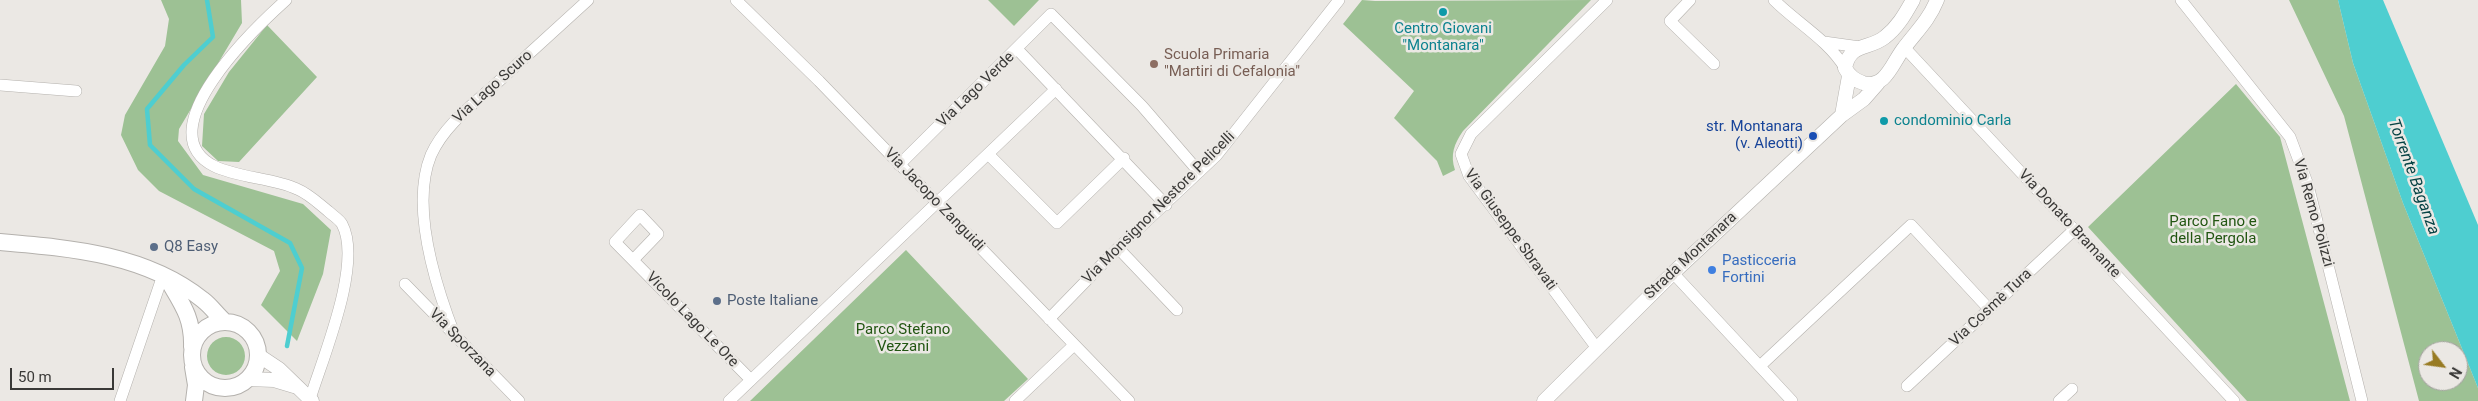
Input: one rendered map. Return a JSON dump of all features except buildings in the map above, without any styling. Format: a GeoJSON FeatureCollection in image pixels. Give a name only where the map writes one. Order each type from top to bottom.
{"type":"FeatureCollection","features":[{"type":"Feature","properties":{"kind":"main road"},"geometry":{"type":"LineString","coordinates":[[0,242],[63,248],[115,257],[165,276],[203,300],[225,322]]}},
{"type":"Feature","properties":{"kind":"main road"},"geometry":{"type":"LineString","coordinates":[[165,276],[188,315],[193,329],[192,365],[196,385],[194,401]]}},
{"type":"Feature","properties":{"kind":"main road"},"geometry":{"type":"LineString","coordinates":[[192,348],[198,334],[210,325],[225,322],[235,323],[244,328],[256,345],[258,355],[256,368],[225,401]]}},
{"type":"Feature","properties":{"kind":"main road"},"geometry":{"type":"LineString","coordinates":[[192,365],[199,377],[209,385],[222,389],[242,383]]}},
{"type":"Feature","properties":{"kind":"street"},"geometry":{"type":"LineString","coordinates":[[258,355],[279,370],[311,400],[346,282],[349,258],[342,223],[314,199],[297,188],[213,165],[198,152],[192,135],[193,115],[221,67],[259,24],[286,0]]}},
{"type":"Feature","properties":{"kind":"street","name":"Via Lago Scuro"},"geometry":{"type":"LineString","coordinates":[[455,336],[440,298],[422,206],[425,177],[432,154],[450,126],[588,0]]}},
{"type":"Feature","properties":{"kind":"street","name":"Via Jacopo Zanguidi"},"geometry":{"type":"LineString","coordinates":[[736,0],[819,81],[1129,401]]}},
{"type":"Feature","properties":{"kind":"street","name":"Via Monsignor Nestore Pelicelli"},"geometry":{"type":"LineString","coordinates":[[1049,319],[1118,248],[1166,205],[1232,138],[1340,0]]}},
{"type":"Feature","properties":{"kind":"street","name":"Via Giuseppe Sbravati"},"geometry":{"type":"LineString","coordinates":[[1596,347],[1469,176],[1461,154],[1464,144],[1471,134],[1606,0]]}},
{"type":"Feature","properties":{"kind":"street"},"geometry":{"type":"LineString","coordinates":[[1690,0],[1670,21],[1714,64]]}},
{"type":"Feature","properties":{"kind":"street"},"geometry":{"type":"LineString","coordinates":[[1774,0],[1796,21],[1824,42],[1838,56],[1847,72],[1860,82],[1878,83]]}},
{"type":"Feature","properties":{"kind":"street"},"geometry":{"type":"LineString","coordinates":[[1842,115],[1847,72],[1852,53],[1860,47],[1886,37],[1902,20],[1913,0]]}},
{"type":"Feature","properties":{"kind":"street","name":"Strada Montanara"},"geometry":{"type":"LineString","coordinates":[[1544,401],[1673,272],[1842,115],[1864,99],[1889,71],[1904,47],[1920,31],[1936,0]]}},
{"type":"Feature","properties":{"kind":"street","name":"Via Remo Polizzi"},"geometry":{"type":"LineString","coordinates":[[2181,0],[2290,137],[2308,184],[2362,401]]}},
{"type":"Feature","properties":{"kind":"street","name":"Via Lago Verde"},"geometry":{"type":"LineString","coordinates":[[899,164],[1017,50],[1051,14],[1142,106],[1199,172]]}},
{"type":"Feature","properties":{"kind":"street"},"geometry":{"type":"LineString","coordinates":[[1824,42],[1860,47]]}},
{"type":"Feature","properties":{"kind":"street","name":"Via Donato Bramante"},"geometry":{"type":"LineString","coordinates":[[1904,47],[2234,401]]}},
{"type":"Feature","properties":{"kind":"street"},"geometry":{"type":"LineString","coordinates":[[1017,50],[1124,158],[1166,205]]}},
{"type":"Feature","properties":{"kind":"street"},"geometry":{"type":"LineString","coordinates":[[0,85],[76,91]]}},
{"type":"Feature","properties":{"kind":"street"},"geometry":{"type":"LineString","coordinates":[[728,401],[1056,89]]}},
{"type":"Feature","properties":{"kind":"street"},"geometry":{"type":"LineString","coordinates":[[988,155],[1057,223],[1124,158]]}},
{"type":"Feature","properties":{"kind":"street"},"geometry":{"type":"LineString","coordinates":[[1760,366],[1911,225],[1989,309]]}},
{"type":"Feature","properties":{"kind":"street","name":"Via Cosmè Tura"},"geometry":{"type":"LineString","coordinates":[[1907,386],[2074,230]]}},
{"type":"Feature","properties":{"kind":"street"},"geometry":{"type":"LineString","coordinates":[[1118,248],[1177,310]]}},
{"type":"Feature","properties":{"kind":"street","name":"Vicolo Lago Le Ore"},"geometry":{"type":"LineString","coordinates":[[633,260],[750,380]]}},
{"type":"Feature","properties":{"kind":"street"},"geometry":{"type":"LineString","coordinates":[[1673,272],[1792,401]]}},
{"type":"Feature","properties":{"kind":"street"},"geometry":{"type":"LineString","coordinates":[[120,401],[165,276]]}},
{"type":"Feature","properties":{"kind":"street","name":"Via Sporzana"},"geometry":{"type":"LineString","coordinates":[[405,284],[519,401]]}},
{"type":"Feature","properties":{"kind":"street"},"geometry":{"type":"LineString","coordinates":[[1015,401],[1074,345]]}},
{"type":"Feature","properties":{"kind":"street"},"geometry":{"type":"LineString","coordinates":[[242,383],[274,380],[297,386]]}},
{"type":"Feature","properties":{"kind":"street"},"geometry":{"type":"LineString","coordinates":[[2060,401],[2072,389]]}},
{"type":"Feature","properties":{"kind":"green space"},"geometry":{"type":"Polygon","coordinates":[[[161,0],[241,0],[242,23],[179,129],[178,141],[203,175],[303,204],[331,230],[323,274],[297,341],[261,305],[280,271],[274,251],[159,191],[138,170],[121,135],[125,115],[165,46],[169,19],[161,0]]]}},
{"type":"Feature","properties":{"kind":"green space"},"geometry":{"type":"Polygon","coordinates":[[[988,0],[1039,0],[1014,26],[988,0]]]}},
{"type":"Feature","properties":{"kind":"green space"},"geometry":{"type":"Polygon","coordinates":[[[1362,0],[1591,0],[1463,131],[1457,140],[1454,150],[1455,170],[1443,176],[1437,161],[1394,118],[1414,91],[1343,24],[1362,0]]]}},
{"type":"Feature","properties":{"kind":"green space"},"geometry":{"type":"Polygon","coordinates":[[[2289,0],[2338,0],[2353,63],[2403,203],[2459,341],[2418,341],[2418,391],[2468,391],[2468,363],[2478,388],[2478,401],[2419,401],[2344,116],[2289,0]]]}},
{"type":"Feature","properties":{"kind":"green space"},"geometry":{"type":"Polygon","coordinates":[[[267,25],[317,77],[239,162],[218,161],[202,146],[204,114],[229,72],[267,25]]]}},
{"type":"Feature","properties":{"kind":"green space","name":"Parco Fano e della Pergola"},"geometry":{"type":"Polygon","coordinates":[[[2236,84],[2280,137],[2350,401],[2247,401],[2088,227],[2236,84]]]}},
{"type":"Feature","properties":{"kind":"green space","name":"Parco Stefano Vezzani"},"geometry":{"type":"Polygon","coordinates":[[[906,250],[1028,379],[1004,401],[750,401],[906,250]]]}},
{"type":"Feature","properties":{"kind":"green space"},"geometry":{"type":"Polygon","coordinates":[[[226,337],[239,343],[245,356],[239,369],[226,375],[213,369],[207,356],[213,343],[226,337]]]}},
{"type":"Feature","properties":{"kind":"water","name":"Torrente Baganza"},"geometry":{"type":"Polygon","coordinates":[[[2338,0],[2383,0],[2478,225],[2478,388],[2468,363],[2468,341],[2459,341],[2403,203],[2353,63],[2338,0]]]}},
{"type":"Feature","properties":{"kind":"waterway"},"geometry":{"type":"LineString","coordinates":[[207,0],[213,37],[184,65],[147,109],[150,145],[194,189],[290,243],[302,268],[287,346]]}},
{"type":"Feature","properties":{"kind":"place","name":"Centro Giovani \"Montanara\""},"geometry":{"type":"Point","coordinates":[1443,12]}},
{"type":"Feature","properties":{"kind":"place","name":"Scuola Primaria \"Martiri di Cefalonia\""},"geometry":{"type":"Point","coordinates":[1154,64]}},
{"type":"Feature","properties":{"kind":"place","name":"condominio Carla"},"geometry":{"type":"Point","coordinates":[1884,121]}},
{"type":"Feature","properties":{"kind":"place","name":"str. Montanara (v. Aleotti)"},"geometry":{"type":"Point","coordinates":[1813,136]}},
{"type":"Feature","properties":{"kind":"place","name":"Q8 Easy"},"geometry":{"type":"Point","coordinates":[154,247]}},
{"type":"Feature","properties":{"kind":"place","name":"Pasticceria Fortini"},"geometry":{"type":"Point","coordinates":[1712,270]}},
{"type":"Feature","properties":{"kind":"place","name":"Poste Italiane"},"geometry":{"type":"Point","coordinates":[717,301]}}]}
